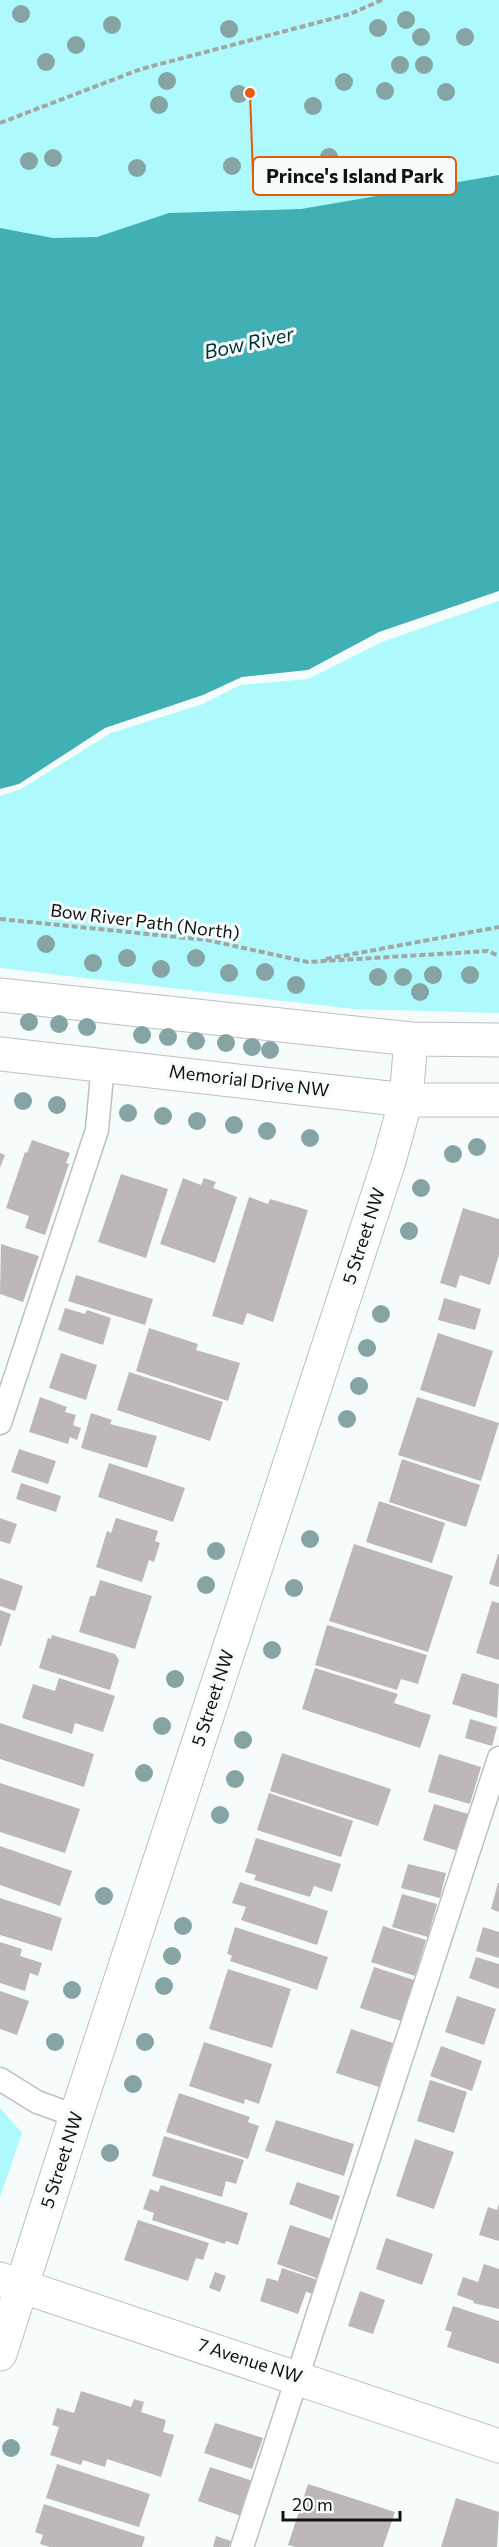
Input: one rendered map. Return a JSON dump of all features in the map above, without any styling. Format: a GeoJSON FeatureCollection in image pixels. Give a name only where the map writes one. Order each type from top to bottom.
{"type":"FeatureCollection","features":[{"type":"Feature","properties":{"kind":"street"},"geometry":{"type":"LineString","coordinates":[[0,995],[411,1039],[499,1040]]}},
{"type":"Feature","properties":{"kind":"street","name":"5 Street NW"},"geometry":{"type":"LineString","coordinates":[[0,2354],[11,2283],[76,2116],[389,1161],[406,1100],[411,1039]]}},
{"type":"Feature","properties":{"kind":"street","name":"Memorial Drive NW"},"geometry":{"type":"LineString","coordinates":[[0,1054],[406,1100],[499,1100]]}},
{"type":"Feature","properties":{"kind":"street","name":"7 Avenue NW"},"geometry":{"type":"LineString","coordinates":[[11,2283],[499,2446]]}},
{"type":"Feature","properties":{"kind":"lane"},"geometry":{"type":"LineString","coordinates":[[0,1423],[97,1130],[103,1064]]}},
{"type":"Feature","properties":{"kind":"lane"},"geometry":{"type":"LineString","coordinates":[[242,2547],[499,1758]]}},
{"type":"Feature","properties":{"kind":"lane"},"geometry":{"type":"LineString","coordinates":[[0,2079],[37,2102],[76,2116]]}},
{"type":"Feature","properties":{"kind":"path"},"geometry":{"type":"LineString","coordinates":[[0,123],[141,69],[350,14],[382,0]]}},
{"type":"Feature","properties":{"kind":"path","name":"Bow River Path (North)"},"geometry":{"type":"LineString","coordinates":[[0,919],[207,940],[308,962],[488,951],[499,956]]}},
{"type":"Feature","properties":{"kind":"path"},"geometry":{"type":"LineString","coordinates":[[308,962],[499,927]]}},
{"type":"Feature","properties":{"kind":"shaded area"},"geometry":{"type":"Polygon","coordinates":[[[0,0],[499,0],[499,185],[84,249],[0,241],[0,0]]]}},
{"type":"Feature","properties":{"kind":"shaded area"},"geometry":{"type":"Polygon","coordinates":[[[499,601],[499,1013],[354,1009],[0,968],[0,796],[21,789],[111,733],[203,704],[240,685],[308,679],[382,642],[499,601]]]}},
{"type":"Feature","properties":{"kind":"shaded area"},"geometry":{"type":"Polygon","coordinates":[[[0,2108],[22,2133],[0,2197],[0,2108]]]}},
{"type":"Feature","properties":{"kind":"water","name":"Bow River"},"geometry":{"type":"Polygon","coordinates":[[[499,175],[499,591],[379,632],[308,670],[242,677],[203,695],[105,728],[19,784],[0,789],[0,228],[53,238],[97,237],[169,213],[301,209],[499,175]]]}},
{"type":"Feature","properties":{"kind":"building"},"geometry":{"type":"Polygon","coordinates":[[[32,1140],[70,1153],[66,1163],[69,1164],[45,1235],[25,1228],[29,1216],[6,1208],[25,1152],[27,1153],[32,1140]]]}},
{"type":"Feature","properties":{"kind":"building"},"geometry":{"type":"Polygon","coordinates":[[[0,1153],[5,1155],[0,1168],[0,1153]]]}},
{"type":"Feature","properties":{"kind":"building"},"geometry":{"type":"Polygon","coordinates":[[[121,1174],[168,1189],[146,1258],[98,1242],[121,1174]]]}},
{"type":"Feature","properties":{"kind":"building"},"geometry":{"type":"Polygon","coordinates":[[[183,1178],[201,1185],[204,1178],[216,1182],[213,1188],[237,1197],[215,1263],[160,1244],[183,1178]]]}},
{"type":"Feature","properties":{"kind":"building"},"geometry":{"type":"Polygon","coordinates":[[[249,1197],[268,1204],[270,1199],[308,1210],[273,1322],[247,1313],[243,1325],[212,1316],[249,1197]]]}},
{"type":"Feature","properties":{"kind":"building"},"geometry":{"type":"Polygon","coordinates":[[[463,1208],[499,1219],[499,1255],[490,1285],[460,1275],[456,1288],[440,1283],[463,1208]]]}},
{"type":"Feature","properties":{"kind":"building"},"geometry":{"type":"Polygon","coordinates":[[[1,1244],[39,1256],[23,1302],[0,1294],[1,1244]]]}},
{"type":"Feature","properties":{"kind":"building"},"geometry":{"type":"Polygon","coordinates":[[[76,1275],[153,1299],[145,1325],[68,1301],[76,1275]]]}},
{"type":"Feature","properties":{"kind":"building"},"geometry":{"type":"Polygon","coordinates":[[[444,1298],[481,1309],[475,1330],[438,1320],[444,1298]]]}},
{"type":"Feature","properties":{"kind":"building"},"geometry":{"type":"Polygon","coordinates":[[[65,1308],[85,1314],[87,1310],[111,1318],[103,1345],[58,1330],[65,1308]]]}},
{"type":"Feature","properties":{"kind":"building"},"geometry":{"type":"Polygon","coordinates":[[[149,1328],[198,1344],[196,1350],[240,1363],[228,1401],[136,1371],[149,1328]]]}},
{"type":"Feature","properties":{"kind":"building"},"geometry":{"type":"Polygon","coordinates":[[[438,1333],[493,1351],[475,1407],[420,1390],[438,1333]]]}},
{"type":"Feature","properties":{"kind":"building"},"geometry":{"type":"Polygon","coordinates":[[[61,1353],[97,1365],[86,1400],[49,1388],[61,1353]]]}},
{"type":"Feature","properties":{"kind":"building"},"geometry":{"type":"Polygon","coordinates":[[[129,1372],[223,1402],[210,1441],[117,1410],[129,1372]]]}},
{"type":"Feature","properties":{"kind":"building"},"geometry":{"type":"Polygon","coordinates":[[[40,1397],[67,1407],[65,1412],[76,1415],[73,1425],[81,1428],[77,1440],[70,1437],[68,1444],[29,1432],[40,1397]]]}},
{"type":"Feature","properties":{"kind":"building"},"geometry":{"type":"Polygon","coordinates":[[[417,1397],[499,1423],[481,1481],[398,1455],[417,1397]]]}},
{"type":"Feature","properties":{"kind":"building"},"geometry":{"type":"Polygon","coordinates":[[[91,1413],[112,1420],[110,1424],[157,1436],[147,1468],[81,1448],[91,1413]]]}},
{"type":"Feature","properties":{"kind":"building"},"geometry":{"type":"Polygon","coordinates":[[[19,1449],[56,1461],[48,1484],[11,1472],[19,1449]]]}},
{"type":"Feature","properties":{"kind":"building"},"geometry":{"type":"Polygon","coordinates":[[[402,1459],[480,1485],[466,1527],[389,1502],[402,1459]]]}},
{"type":"Feature","properties":{"kind":"building"},"geometry":{"type":"Polygon","coordinates":[[[109,1463],[185,1488],[173,1522],[98,1497],[109,1463]]]}},
{"type":"Feature","properties":{"kind":"building"},"geometry":{"type":"Polygon","coordinates":[[[21,1483],[61,1496],[56,1512],[16,1499],[21,1483]]]}},
{"type":"Feature","properties":{"kind":"building"},"geometry":{"type":"Polygon","coordinates":[[[379,1501],[445,1523],[432,1563],[366,1542],[379,1501]]]}},
{"type":"Feature","properties":{"kind":"building"},"geometry":{"type":"Polygon","coordinates":[[[0,1518],[17,1524],[10,1544],[0,1541],[0,1518]]]}},
{"type":"Feature","properties":{"kind":"building"},"geometry":{"type":"Polygon","coordinates":[[[116,1518],[158,1531],[155,1541],[160,1543],[154,1562],[149,1560],[142,1582],[96,1567],[107,1531],[111,1533],[116,1518]]]}},
{"type":"Feature","properties":{"kind":"building"},"geometry":{"type":"Polygon","coordinates":[[[354,1544],[453,1576],[428,1652],[329,1621],[354,1544]]]}},
{"type":"Feature","properties":{"kind":"building"},"geometry":{"type":"Polygon","coordinates":[[[499,1554],[499,1587],[489,1584],[499,1554]]]}},
{"type":"Feature","properties":{"kind":"building"},"geometry":{"type":"Polygon","coordinates":[[[0,1578],[23,1586],[15,1611],[0,1606],[0,1578]]]}},
{"type":"Feature","properties":{"kind":"building"},"geometry":{"type":"Polygon","coordinates":[[[100,1580],[152,1596],[135,1649],[79,1632],[90,1596],[95,1596],[100,1580]]]}},
{"type":"Feature","properties":{"kind":"building"},"geometry":{"type":"Polygon","coordinates":[[[492,1601],[499,1603],[499,1660],[476,1653],[492,1601]]]}},
{"type":"Feature","properties":{"kind":"building"},"geometry":{"type":"Polygon","coordinates":[[[0,1610],[11,1614],[1,1646],[0,1646],[0,1610]]]}},
{"type":"Feature","properties":{"kind":"building"},"geometry":{"type":"Polygon","coordinates":[[[327,1625],[427,1655],[418,1684],[401,1679],[397,1690],[315,1665],[327,1625]]]}},
{"type":"Feature","properties":{"kind":"building"},"geometry":{"type":"Polygon","coordinates":[[[52,1635],[115,1654],[119,1660],[110,1690],[39,1668],[48,1638],[51,1639],[52,1635]]]}},
{"type":"Feature","properties":{"kind":"building"},"geometry":{"type":"Polygon","coordinates":[[[315,1668],[398,1694],[394,1703],[431,1715],[420,1748],[302,1709],[315,1668]]]}},
{"type":"Feature","properties":{"kind":"building"},"geometry":{"type":"Polygon","coordinates":[[[462,1673],[499,1684],[497,1718],[452,1704],[462,1673]]]}},
{"type":"Feature","properties":{"kind":"building"},"geometry":{"type":"Polygon","coordinates":[[[59,1678],[115,1696],[103,1732],[75,1723],[72,1734],[22,1718],[33,1684],[55,1691],[59,1678]]]}},
{"type":"Feature","properties":{"kind":"building"},"geometry":{"type":"Polygon","coordinates":[[[470,1719],[497,1727],[492,1746],[465,1738],[470,1719]]]}},
{"type":"Feature","properties":{"kind":"building"},"geometry":{"type":"Polygon","coordinates":[[[0,1723],[94,1754],[84,1787],[0,1759],[0,1723]]]}},
{"type":"Feature","properties":{"kind":"building"},"geometry":{"type":"Polygon","coordinates":[[[282,1753],[391,1789],[378,1826],[270,1791],[282,1753]]]}},
{"type":"Feature","properties":{"kind":"building"},"geometry":{"type":"Polygon","coordinates":[[[439,1754],[481,1767],[470,1804],[428,1792],[439,1754]]]}},
{"type":"Feature","properties":{"kind":"building"},"geometry":{"type":"Polygon","coordinates":[[[0,1783],[80,1809],[65,1853],[0,1832],[0,1783]]]}},
{"type":"Feature","properties":{"kind":"building"},"geometry":{"type":"Polygon","coordinates":[[[269,1793],[353,1821],[341,1857],[257,1830],[269,1793]]]}},
{"type":"Feature","properties":{"kind":"building"},"geometry":{"type":"Polygon","coordinates":[[[434,1804],[472,1815],[461,1852],[423,1840],[434,1804]]]}},
{"type":"Feature","properties":{"kind":"building"},"geometry":{"type":"Polygon","coordinates":[[[256,1838],[341,1864],[332,1892],[314,1886],[310,1897],[254,1880],[256,1875],[245,1872],[256,1838]]]}},
{"type":"Feature","properties":{"kind":"building"},"geometry":{"type":"Polygon","coordinates":[[[0,1846],[72,1871],[60,1906],[0,1885],[0,1846]]]}},
{"type":"Feature","properties":{"kind":"building"},"geometry":{"type":"Polygon","coordinates":[[[408,1864],[446,1873],[440,1898],[401,1888],[408,1864]]]}},
{"type":"Feature","properties":{"kind":"building"},"geometry":{"type":"Polygon","coordinates":[[[240,1882],[328,1911],[317,1945],[241,1920],[246,1907],[232,1903],[240,1882]]]}},
{"type":"Feature","properties":{"kind":"building"},"geometry":{"type":"Polygon","coordinates":[[[499,1883],[499,1912],[491,1909],[499,1883]]]}},
{"type":"Feature","properties":{"kind":"building"},"geometry":{"type":"Polygon","coordinates":[[[402,1894],[437,1904],[428,1937],[392,1927],[402,1894]]]}},
{"type":"Feature","properties":{"kind":"building"},"geometry":{"type":"Polygon","coordinates":[[[0,1898],[62,1918],[52,1951],[0,1935],[0,1898]]]}},
{"type":"Feature","properties":{"kind":"building"},"geometry":{"type":"Polygon","coordinates":[[[383,1926],[426,1940],[415,1976],[371,1962],[383,1926]]]}},
{"type":"Feature","properties":{"kind":"building"},"geometry":{"type":"Polygon","coordinates":[[[235,1927],[328,1957],[317,1990],[230,1961],[232,1956],[227,1954],[235,1927]]]}},
{"type":"Feature","properties":{"kind":"building"},"geometry":{"type":"Polygon","coordinates":[[[483,1927],[499,1932],[499,1958],[476,1951],[483,1927]]]}},
{"type":"Feature","properties":{"kind":"building"},"geometry":{"type":"Polygon","coordinates":[[[0,1942],[22,1949],[20,1956],[42,1963],[38,1976],[30,1973],[25,1991],[0,1983],[0,1942]]]}},
{"type":"Feature","properties":{"kind":"building"},"geometry":{"type":"Polygon","coordinates":[[[476,1957],[499,1964],[499,1989],[469,1978],[476,1957]]]}},
{"type":"Feature","properties":{"kind":"building"},"geometry":{"type":"Polygon","coordinates":[[[374,1967],[414,1980],[401,2021],[360,2008],[374,1967]]]}},
{"type":"Feature","properties":{"kind":"building"},"geometry":{"type":"Polygon","coordinates":[[[228,1969],[291,1989],[272,2048],[209,2029],[228,1969]]]}},
{"type":"Feature","properties":{"kind":"building"},"geometry":{"type":"Polygon","coordinates":[[[0,1991],[29,2001],[17,2035],[0,2029],[0,1991]]]}},
{"type":"Feature","properties":{"kind":"building"},"geometry":{"type":"Polygon","coordinates":[[[457,1996],[496,2009],[484,2045],[445,2032],[457,1996]]]}},
{"type":"Feature","properties":{"kind":"building"},"geometry":{"type":"Polygon","coordinates":[[[351,2029],[393,2043],[379,2087],[336,2073],[351,2029]]]}},
{"type":"Feature","properties":{"kind":"building"},"geometry":{"type":"Polygon","coordinates":[[[204,2042],[272,2064],[259,2104],[245,2099],[244,2104],[189,2086],[204,2042]]]}},
{"type":"Feature","properties":{"kind":"building"},"geometry":{"type":"Polygon","coordinates":[[[441,2046],[482,2061],[472,2091],[430,2076],[441,2046]]]}},
{"type":"Feature","properties":{"kind":"building"},"geometry":{"type":"Polygon","coordinates":[[[430,2080],[467,2092],[454,2133],[417,2121],[430,2080]]]}},
{"type":"Feature","properties":{"kind":"building"},"geometry":{"type":"Polygon","coordinates":[[[179,2093],[250,2117],[248,2122],[259,2126],[248,2159],[166,2132],[179,2093]]]}},
{"type":"Feature","properties":{"kind":"building"},"geometry":{"type":"Polygon","coordinates":[[[276,2120],[354,2144],[344,2176],[265,2151],[276,2120]]]}},
{"type":"Feature","properties":{"kind":"building"},"geometry":{"type":"Polygon","coordinates":[[[164,2136],[244,2160],[236,2184],[226,2181],[222,2197],[152,2176],[164,2136]]]}},
{"type":"Feature","properties":{"kind":"building"},"geometry":{"type":"Polygon","coordinates":[[[415,2139],[454,2152],[434,2209],[396,2196],[415,2139]]]}},
{"type":"Feature","properties":{"kind":"building"},"geometry":{"type":"Polygon","coordinates":[[[297,2182],[340,2196],[332,2220],[289,2204],[297,2182]]]}},
{"type":"Feature","properties":{"kind":"building"},"geometry":{"type":"Polygon","coordinates":[[[161,2185],[248,2213],[238,2245],[226,2241],[225,2244],[152,2220],[154,2213],[143,2209],[150,2189],[158,2192],[161,2185]]]}},
{"type":"Feature","properties":{"kind":"building"},"geometry":{"type":"Polygon","coordinates":[[[499,2204],[499,2241],[479,2235],[488,2207],[497,2210],[499,2204]]]}},
{"type":"Feature","properties":{"kind":"building"},"geometry":{"type":"Polygon","coordinates":[[[138,2220],[209,2243],[203,2260],[196,2258],[188,2281],[124,2260],[138,2220]]]}},
{"type":"Feature","properties":{"kind":"building"},"geometry":{"type":"Polygon","coordinates":[[[290,2225],[332,2239],[319,2279],[277,2264],[290,2225]]]}},
{"type":"Feature","properties":{"kind":"building"},"geometry":{"type":"Polygon","coordinates":[[[386,2238],[433,2254],[422,2285],[376,2269],[386,2238]]]}},
{"type":"Feature","properties":{"kind":"building"},"geometry":{"type":"Polygon","coordinates":[[[484,2264],[499,2269],[499,2309],[473,2303],[474,2301],[457,2295],[463,2277],[478,2282],[484,2264]]]}},
{"type":"Feature","properties":{"kind":"building"},"geometry":{"type":"Polygon","coordinates":[[[282,2268],[321,2281],[316,2295],[306,2292],[298,2314],[260,2301],[267,2278],[278,2281],[282,2268]]]}},
{"type":"Feature","properties":{"kind":"building"},"geometry":{"type":"Polygon","coordinates":[[[215,2272],[226,2276],[220,2292],[209,2288],[215,2272]]]}},
{"type":"Feature","properties":{"kind":"building"},"geometry":{"type":"Polygon","coordinates":[[[360,2291],[385,2300],[373,2334],[348,2326],[360,2291]]]}},
{"type":"Feature","properties":{"kind":"building"},"geometry":{"type":"Polygon","coordinates":[[[453,2306],[499,2321],[499,2364],[447,2347],[452,2332],[445,2330],[453,2306]]]}},
{"type":"Feature","properties":{"kind":"building"},"geometry":{"type":"Polygon","coordinates":[[[81,2391],[131,2407],[134,2399],[144,2402],[141,2412],[166,2420],[163,2432],[174,2435],[161,2477],[107,2459],[105,2467],[83,2460],[81,2465],[50,2455],[59,2427],[52,2425],[57,2408],[74,2413],[81,2391]]]}},
{"type":"Feature","properties":{"kind":"building"},"geometry":{"type":"Polygon","coordinates":[[[215,2423],[263,2438],[252,2469],[204,2453],[215,2423]]]}},
{"type":"Feature","properties":{"kind":"building"},"geometry":{"type":"Polygon","coordinates":[[[57,2464],[150,2494],[139,2527],[46,2498],[57,2464]]]}},
{"type":"Feature","properties":{"kind":"building"},"geometry":{"type":"Polygon","coordinates":[[[210,2467],[253,2481],[241,2516],[198,2501],[210,2467]]]}},
{"type":"Feature","properties":{"kind":"building"},"geometry":{"type":"Polygon","coordinates":[[[308,2484],[395,2512],[383,2547],[295,2547],[288,2545],[308,2484]]]}},
{"type":"Feature","properties":{"kind":"building"},"geometry":{"type":"Polygon","coordinates":[[[456,2498],[499,2512],[497,2547],[441,2547],[456,2498]]]}},
{"type":"Feature","properties":{"kind":"building"},"geometry":{"type":"Polygon","coordinates":[[[44,2504],[145,2537],[142,2547],[50,2547],[40,2544],[43,2535],[35,2532],[44,2504]]]}},
{"type":"Feature","properties":{"kind":"building"},"geometry":{"type":"Polygon","coordinates":[[[216,2536],[231,2541],[229,2547],[213,2547],[216,2536]]]}},
{"type":"Feature","properties":{"kind":"place","name":"Prince's Island Park"},"geometry":{"type":"Point","coordinates":[250,93]}}]}
